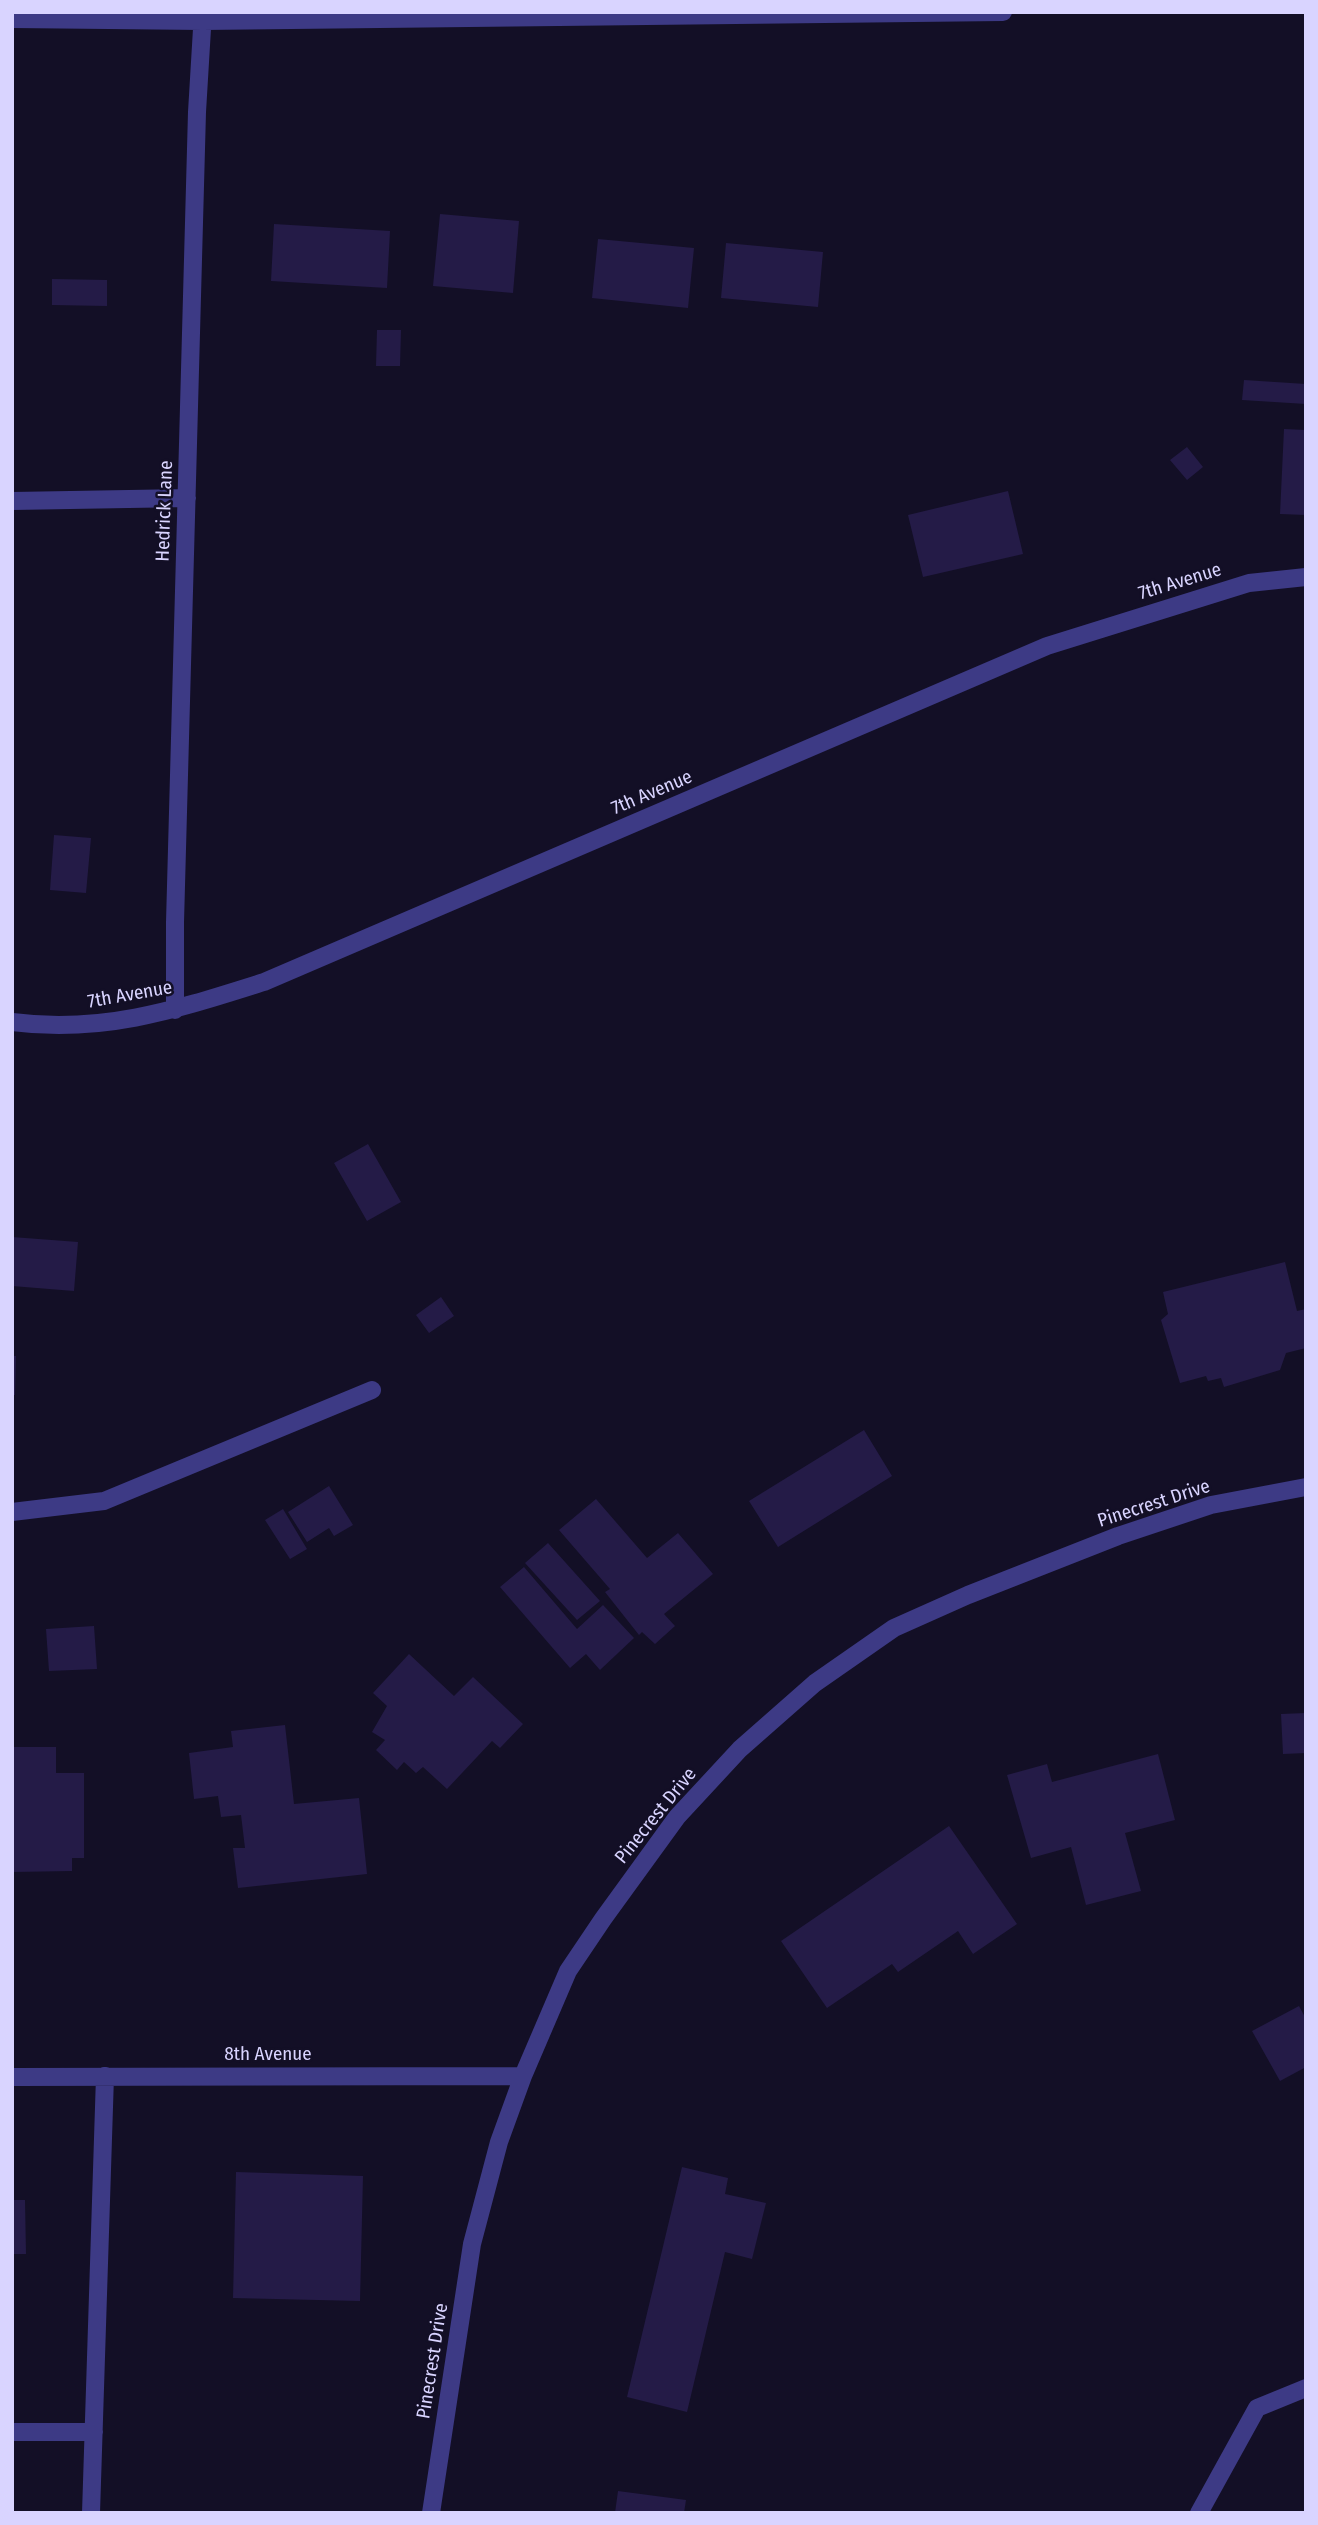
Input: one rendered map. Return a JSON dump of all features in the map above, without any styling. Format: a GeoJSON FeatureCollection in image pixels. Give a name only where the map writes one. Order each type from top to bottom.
{"type":"FeatureCollection","features":[{"type":"Feature","properties":{"kind":"street"},"geometry":{"type":"LineString","coordinates":[[12,19],[1003,12]]}},
{"type":"Feature","properties":{"kind":"street","name":"Hedrick Lane"},"geometry":{"type":"LineString","coordinates":[[175,1010],[175,922],[197,112],[203,17]]}},
{"type":"Feature","properties":{"kind":"street"},"geometry":{"type":"LineString","coordinates":[[12,501],[187,498]]}},
{"type":"Feature","properties":{"kind":"street","name":"7th Avenue"},"geometry":{"type":"LineString","coordinates":[[12,1022],[48,1027],[108,1024],[175,1010],[264,982],[1046,646],[1249,583],[1306,577]]}},
{"type":"Feature","properties":{"kind":"street"},"geometry":{"type":"LineString","coordinates":[[12,1512],[104,1501],[372,1390]]}},
{"type":"Feature","properties":{"kind":"street","name":"Pinecrest Drive"},"geometry":{"type":"LineString","coordinates":[[431,2513],[472,2244],[499,2142],[523,2076],[568,1971],[677,1817],[740,1749],[816,1683],[894,1628],[968,1595],[1118,1536],[1211,1505],[1306,1487]]}},
{"type":"Feature","properties":{"kind":"street"},"geometry":{"type":"LineString","coordinates":[[91,2513],[105,2076]]}},
{"type":"Feature","properties":{"kind":"street","name":"8th Avenue"},"geometry":{"type":"LineString","coordinates":[[12,2077],[523,2076]]}},
{"type":"Feature","properties":{"kind":"street"},"geometry":{"type":"LineString","coordinates":[[1199,2513],[1257,2408],[1306,2388]]}},
{"type":"Feature","properties":{"kind":"street"},"geometry":{"type":"LineString","coordinates":[[12,2432],[94,2432]]}},
{"type":"Feature","properties":{"kind":"building"},"geometry":{"type":"Polygon","coordinates":[[[440,214],[519,221],[513,293],[433,286],[440,214]]]}},
{"type":"Feature","properties":{"kind":"building"},"geometry":{"type":"Polygon","coordinates":[[[274,224],[390,231],[387,288],[271,281],[274,224]]]}},
{"type":"Feature","properties":{"kind":"building"},"geometry":{"type":"Polygon","coordinates":[[[598,239],[694,248],[688,308],[592,298],[598,239]]]}},
{"type":"Feature","properties":{"kind":"building"},"geometry":{"type":"Polygon","coordinates":[[[726,243],[823,252],[818,307],[721,298],[726,243]]]}},
{"type":"Feature","properties":{"kind":"building"},"geometry":{"type":"Polygon","coordinates":[[[52,279],[107,280],[107,306],[52,305],[52,279]]]}},
{"type":"Feature","properties":{"kind":"building"},"geometry":{"type":"Polygon","coordinates":[[[377,330],[401,330],[400,366],[376,366],[377,330]]]}},
{"type":"Feature","properties":{"kind":"building"},"geometry":{"type":"Polygon","coordinates":[[[1244,380],[1306,384],[1306,404],[1242,400],[1244,380]]]}},
{"type":"Feature","properties":{"kind":"building"},"geometry":{"type":"Polygon","coordinates":[[[1284,429],[1306,430],[1306,515],[1280,514],[1284,429]]]}},
{"type":"Feature","properties":{"kind":"building"},"geometry":{"type":"Polygon","coordinates":[[[1187,447],[1203,467],[1187,480],[1170,460],[1187,447]]]}},
{"type":"Feature","properties":{"kind":"building"},"geometry":{"type":"Polygon","coordinates":[[[1008,491],[1023,554],[923,577],[908,515],[1008,491]]]}},
{"type":"Feature","properties":{"kind":"building"},"geometry":{"type":"Polygon","coordinates":[[[54,835],[91,838],[86,893],[50,890],[54,835]]]}},
{"type":"Feature","properties":{"kind":"building"},"geometry":{"type":"Polygon","coordinates":[[[368,1144],[401,1202],[367,1221],[334,1163],[368,1144]]]}},
{"type":"Feature","properties":{"kind":"building"},"geometry":{"type":"Polygon","coordinates":[[[12,1237],[78,1242],[74,1291],[12,1286],[12,1237]]]}},
{"type":"Feature","properties":{"kind":"building"},"geometry":{"type":"Polygon","coordinates":[[[1285,1262],[1297,1311],[1306,1309],[1306,1348],[1286,1353],[1280,1370],[1224,1387],[1221,1378],[1208,1381],[1206,1376],[1180,1383],[1161,1320],[1168,1314],[1163,1292],[1285,1262]]]}},
{"type":"Feature","properties":{"kind":"building"},"geometry":{"type":"Polygon","coordinates":[[[441,1297],[454,1316],[429,1333],[416,1315],[441,1297]]]}},
{"type":"Feature","properties":{"kind":"building"},"geometry":{"type":"Polygon","coordinates":[[[12,1356],[16,1356],[15,1395],[12,1395],[12,1356]]]}},
{"type":"Feature","properties":{"kind":"building"},"geometry":{"type":"Polygon","coordinates":[[[864,1430],[892,1476],[778,1547],[749,1501],[864,1430]]]}},
{"type":"Feature","properties":{"kind":"building"},"geometry":{"type":"Polygon","coordinates":[[[329,1486],[353,1525],[334,1536],[329,1528],[307,1542],[288,1512],[329,1486]]]}},
{"type":"Feature","properties":{"kind":"building"},"geometry":{"type":"Polygon","coordinates":[[[596,1499],[647,1558],[678,1533],[713,1574],[664,1614],[675,1626],[655,1644],[642,1632],[639,1635],[605,1592],[610,1589],[559,1530],[596,1499]]]}},
{"type":"Feature","properties":{"kind":"building"},"geometry":{"type":"Polygon","coordinates":[[[283,1509],[307,1549],[290,1559],[265,1520],[283,1509]]]}},
{"type":"Feature","properties":{"kind":"building"},"geometry":{"type":"Polygon","coordinates":[[[548,1543],[600,1601],[577,1620],[525,1563],[548,1543]]]}},
{"type":"Feature","properties":{"kind":"building"},"geometry":{"type":"Polygon","coordinates":[[[524,1567],[577,1629],[603,1605],[634,1638],[600,1670],[586,1654],[570,1668],[500,1587],[524,1567]]]}},
{"type":"Feature","properties":{"kind":"building"},"geometry":{"type":"Polygon","coordinates":[[[94,1626],[97,1669],[49,1671],[46,1629],[94,1626]]]}},
{"type":"Feature","properties":{"kind":"building"},"geometry":{"type":"Polygon","coordinates":[[[409,1654],[454,1696],[473,1677],[523,1724],[500,1748],[492,1741],[447,1789],[423,1767],[416,1773],[404,1762],[397,1770],[376,1750],[385,1740],[372,1732],[387,1706],[373,1693],[409,1654]]]}},
{"type":"Feature","properties":{"kind":"building"},"geometry":{"type":"Polygon","coordinates":[[[1306,1713],[1306,1753],[1283,1754],[1281,1714],[1306,1713]]]}},
{"type":"Feature","properties":{"kind":"building"},"geometry":{"type":"Polygon","coordinates":[[[285,1725],[294,1804],[359,1798],[367,1874],[238,1888],[233,1848],[245,1848],[241,1815],[221,1817],[218,1796],[194,1799],[189,1753],[233,1747],[231,1731],[285,1725]]]}},
{"type":"Feature","properties":{"kind":"building"},"geometry":{"type":"Polygon","coordinates":[[[12,1747],[56,1747],[56,1773],[84,1773],[84,1858],[72,1858],[72,1871],[12,1872],[12,1747]]]}},
{"type":"Feature","properties":{"kind":"building"},"geometry":{"type":"Polygon","coordinates":[[[1158,1754],[1175,1820],[1125,1833],[1141,1891],[1086,1905],[1071,1847],[1031,1858],[1007,1775],[1047,1764],[1052,1782],[1158,1754]]]}},
{"type":"Feature","properties":{"kind":"building"},"geometry":{"type":"Polygon","coordinates":[[[949,1826],[1017,1924],[973,1954],[958,1931],[898,1972],[892,1964],[827,2008],[781,1941],[949,1826]]]}},
{"type":"Feature","properties":{"kind":"building"},"geometry":{"type":"Polygon","coordinates":[[[1299,2006],[1306,2019],[1306,2067],[1280,2081],[1252,2031],[1299,2006]]]}},
{"type":"Feature","properties":{"kind":"building"},"geometry":{"type":"Polygon","coordinates":[[[682,2167],[728,2178],[725,2194],[766,2203],[752,2259],[725,2252],[687,2412],[627,2397],[682,2167]]]}},
{"type":"Feature","properties":{"kind":"building"},"geometry":{"type":"Polygon","coordinates":[[[236,2172],[363,2176],[360,2301],[233,2298],[236,2172]]]}},
{"type":"Feature","properties":{"kind":"building"},"geometry":{"type":"Polygon","coordinates":[[[12,2200],[25,2200],[26,2254],[12,2254],[12,2200]]]}},
{"type":"Feature","properties":{"kind":"building"},"geometry":{"type":"Polygon","coordinates":[[[618,2491],[686,2500],[684,2513],[615,2513],[618,2491]]]}}]}
